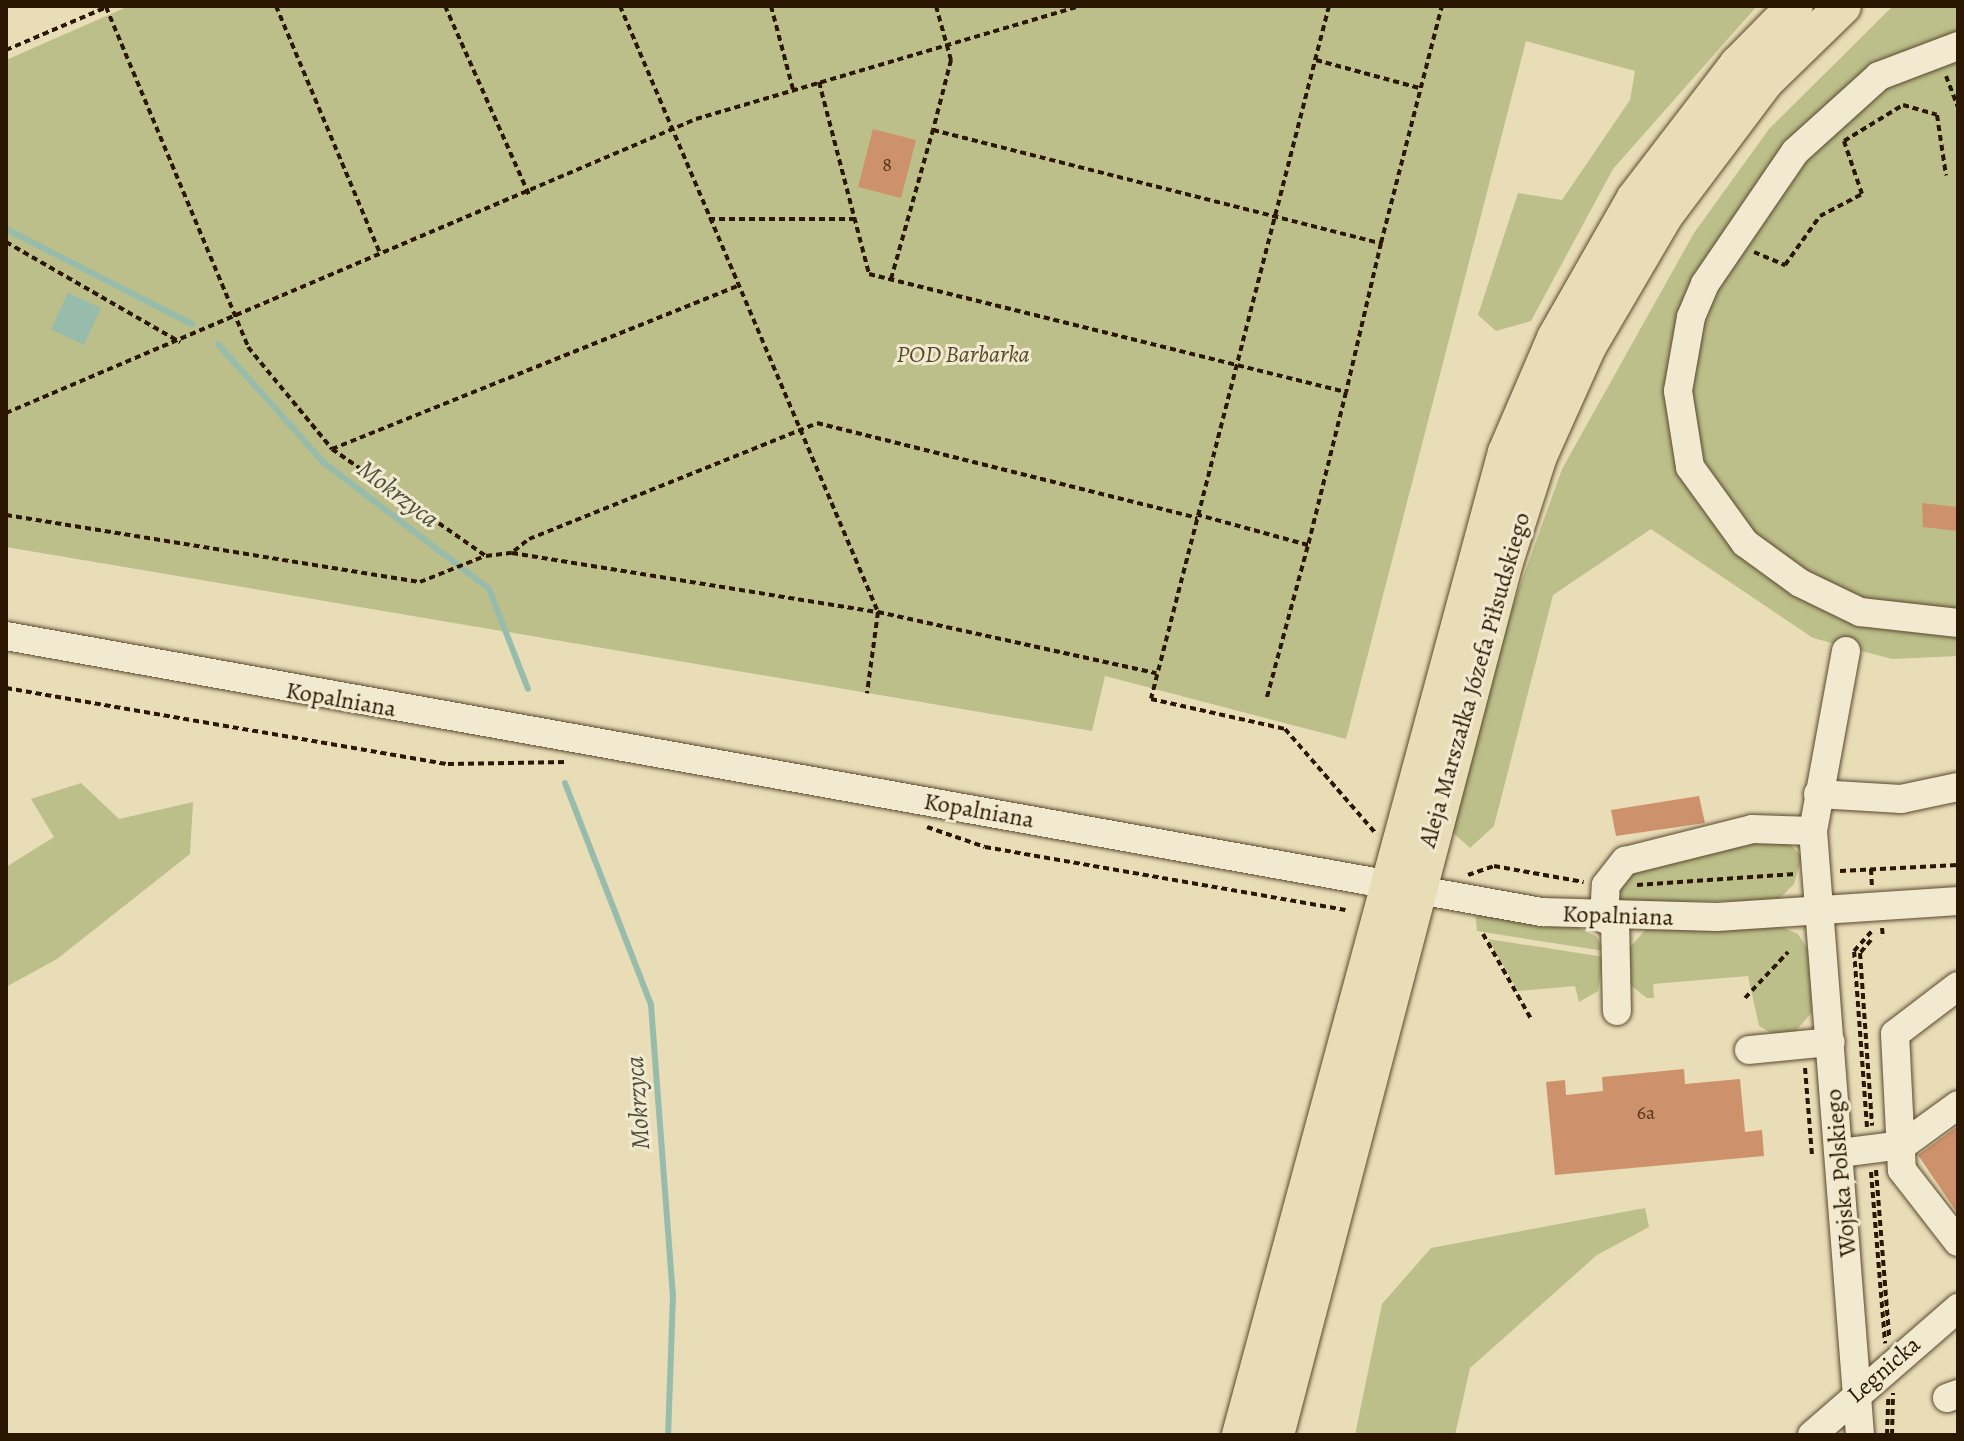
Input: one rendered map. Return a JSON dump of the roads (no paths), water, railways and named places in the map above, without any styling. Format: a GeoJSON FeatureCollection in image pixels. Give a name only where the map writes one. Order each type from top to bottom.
{"type":"FeatureCollection","features":[{"type":"Feature","properties":{"kind":"main road","name":"Aleja Marszałka Józefa Piłsudskiego"},"geometry":{"type":"LineString","coordinates":[[1276,1435],[1483,521],[1555,338],[1675,143],[1795,6]]}},
{"type":"Feature","properties":{"kind":"main road","name":"Aleja Marszałka Józefa Piłsudskiego"},"geometry":{"type":"LineString","coordinates":[[1240,1435],[1401,886],[1539,456],[1589,345],[1701,162],[1766,81],[1843,6]]}},
{"type":"Feature","properties":{"kind":"street"},"geometry":{"type":"LineString","coordinates":[[1950,48],[1879,76],[1828,120],[1730,239],[1691,317],[1681,362],[1679,419],[1702,489],[1745,543],[1828,598],[1860,612],[1958,623]]}},
{"type":"Feature","properties":{"kind":"street","name":"Kopalniana"},"geometry":{"type":"LineString","coordinates":[[6,636],[1401,886],[1610,919],[1820,911],[1958,901]]}},
{"type":"Feature","properties":{"kind":"street","name":"Wojska Polskiego"},"geometry":{"type":"LineString","coordinates":[[1846,651],[1813,831],[1859,1389],[1860,1435]]}},
{"type":"Feature","properties":{"kind":"street"},"geometry":{"type":"LineString","coordinates":[[1818,794],[1901,799],[1958,787]]}},
{"type":"Feature","properties":{"kind":"street"},"geometry":{"type":"LineString","coordinates":[[1617,1011],[1606,885],[1625,861],[1668,845],[1752,829],[1813,831]]}},
{"type":"Feature","properties":{"kind":"street"},"geometry":{"type":"LineString","coordinates":[[1958,986],[1895,1034],[1905,1179],[1958,1242]]}},
{"type":"Feature","properties":{"kind":"street"},"geometry":{"type":"LineString","coordinates":[[1749,1050],[1831,1042]]}},
{"type":"Feature","properties":{"kind":"street"},"geometry":{"type":"LineString","coordinates":[[1840,1153],[1903,1145],[1958,1105]]}},
{"type":"Feature","properties":{"kind":"street","name":"Legnicka"},"geometry":{"type":"LineString","coordinates":[[1812,1435],[1892,1360],[1958,1308]]}},
{"type":"Feature","properties":{"kind":"waterway","name":"Mokrzyca"},"geometry":{"type":"LineString","coordinates":[[6,229],[192,324]]}},
{"type":"Feature","properties":{"kind":"waterway","name":"Mokrzyca"},"geometry":{"type":"LineString","coordinates":[[218,344],[323,462],[489,589],[528,689]]}},
{"type":"Feature","properties":{"kind":"waterway","name":"Mokrzyca"},"geometry":{"type":"LineString","coordinates":[[565,783],[651,1005],[673,1295],[668,1435]]}},
{"type":"Feature","properties":{"kind":"park label","name":"POD Barbarka"},"geometry":{"type":"Point","coordinates":[963,355]}}]}
